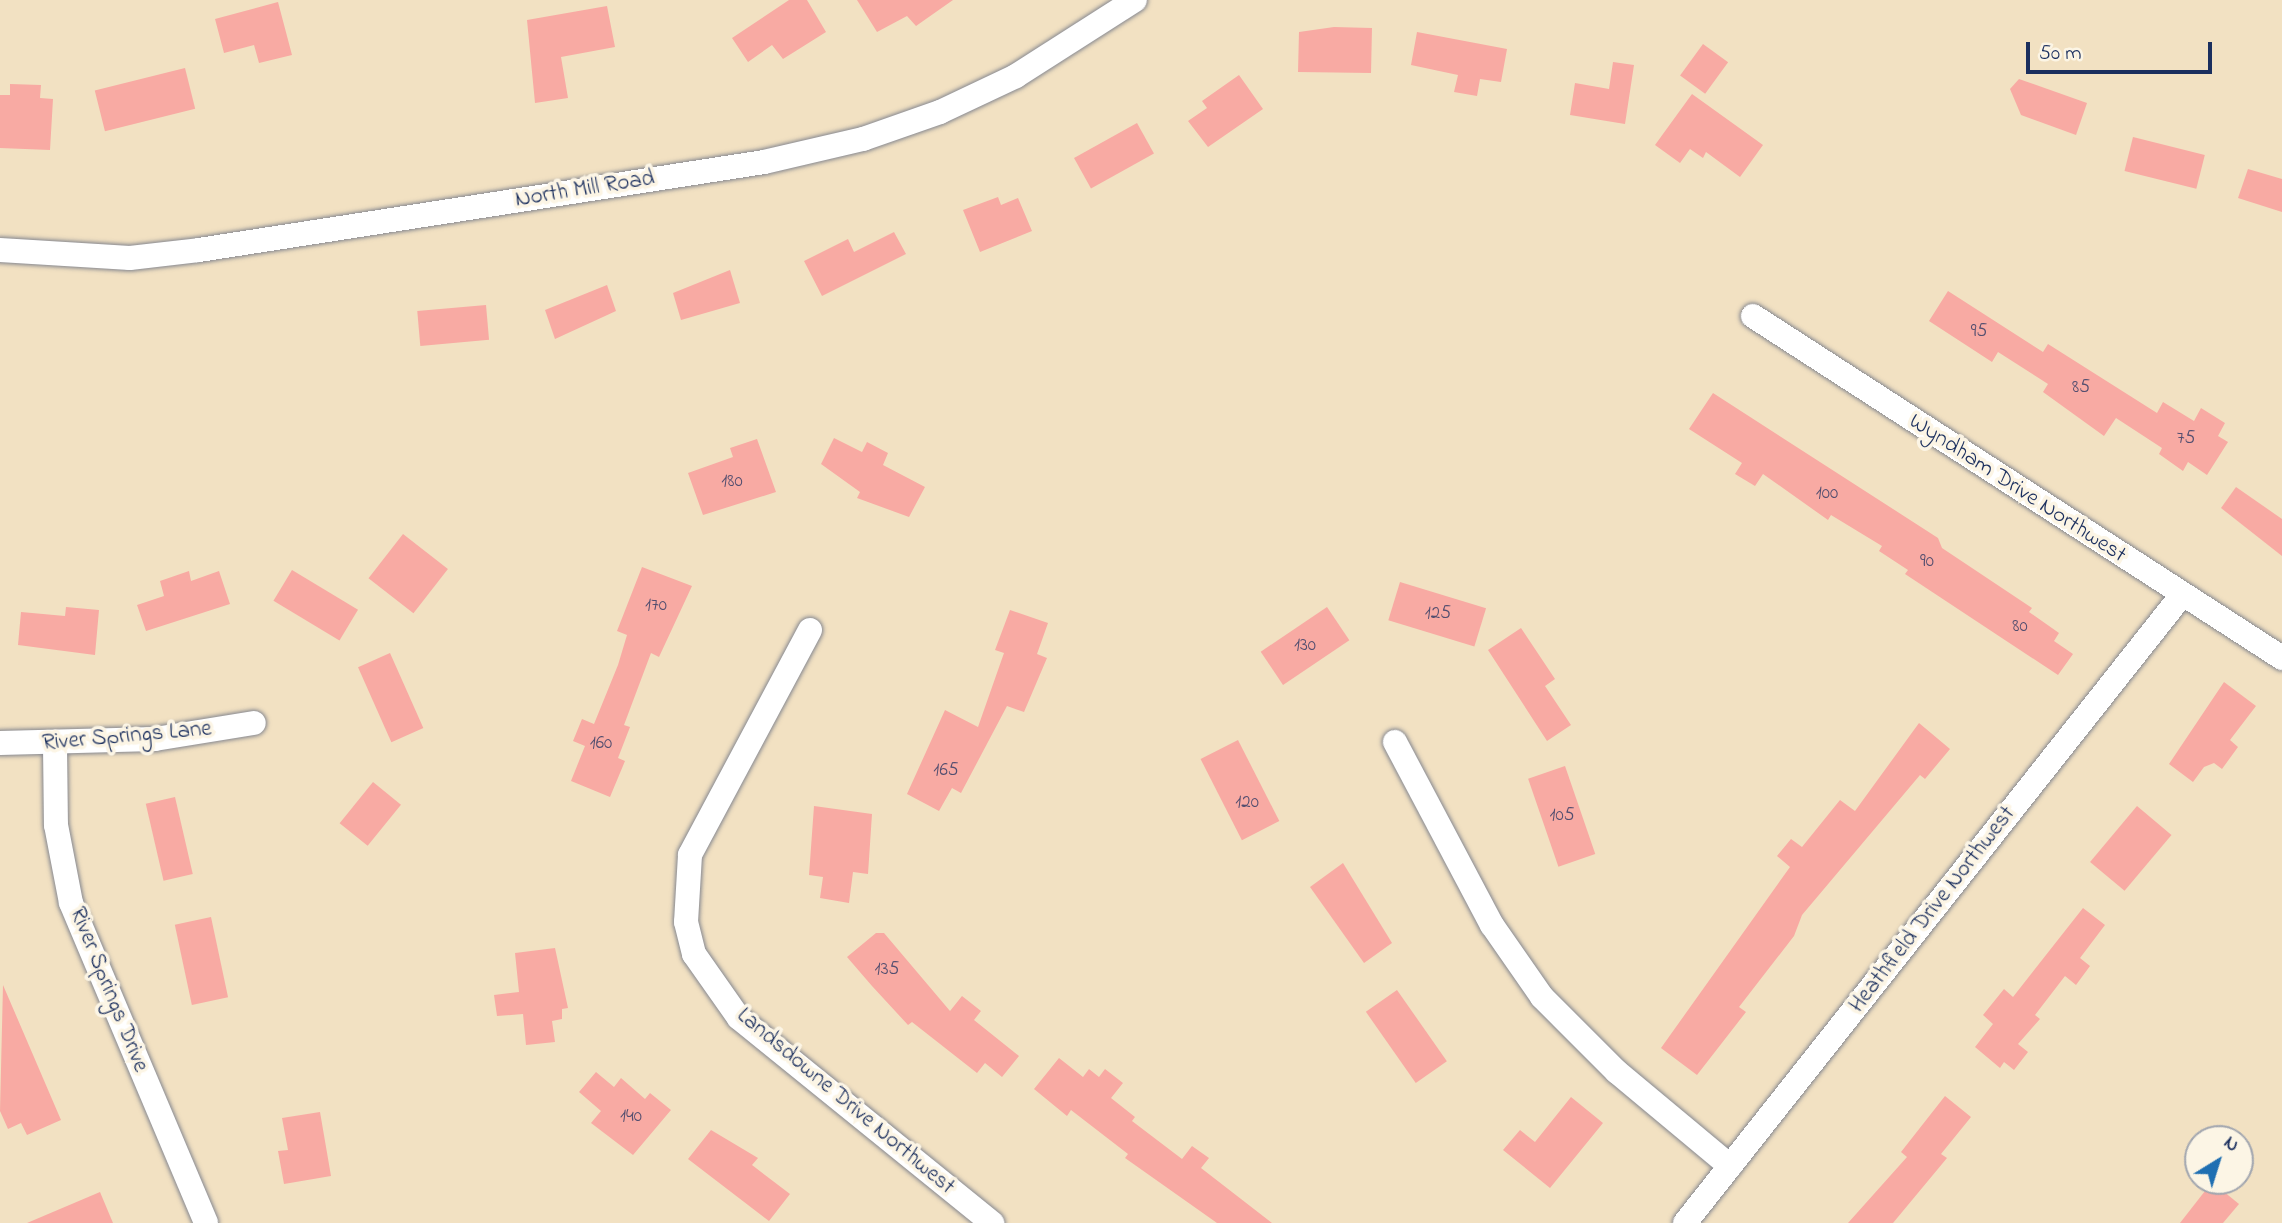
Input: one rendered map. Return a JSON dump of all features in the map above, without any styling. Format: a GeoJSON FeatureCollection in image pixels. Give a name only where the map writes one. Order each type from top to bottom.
{"type":"FeatureCollection","features":[{"type":"Feature","properties":{"kind":"street","name":"North Mill Road"},"geometry":{"type":"LineString","coordinates":[[0,250],[130,258],[199,250],[764,162],[863,139],[940,112],[1016,76],[1135,0]]}},
{"type":"Feature","properties":{"kind":"street","name":"Wyndham Drive Northwest"},"geometry":{"type":"LineString","coordinates":[[1753,316],[2181,596],[2282,658]]}},
{"type":"Feature","properties":{"kind":"street","name":"Heathfield Drive Northwest"},"geometry":{"type":"LineString","coordinates":[[1685,1223],[2181,596]]}},
{"type":"Feature","properties":{"kind":"street","name":"Landsdowne Drive Northwest"},"geometry":{"type":"LineString","coordinates":[[810,630],[694,844],[684,887],[694,954],[739,1018],[992,1223]]}},
{"type":"Feature","properties":{"kind":"street","name":"River Springs Lane"},"geometry":{"type":"LineString","coordinates":[[0,743],[55,746],[155,739],[254,723]]}},
{"type":"Feature","properties":{"kind":"street"},"geometry":{"type":"LineString","coordinates":[[1395,743],[1492,925],[1542,998],[1617,1072],[1730,1166]]}},
{"type":"Feature","properties":{"kind":"street","name":"River Springs Drive"},"geometry":{"type":"LineString","coordinates":[[55,746],[56,825],[71,903],[206,1223]]}},
{"type":"Feature","properties":{"kind":"building"},"geometry":{"type":"Polygon","coordinates":[[[789,0],[807,0],[826,32],[783,59],[772,45],[748,62],[732,38],[789,0]]]}},
{"type":"Feature","properties":{"kind":"building"},"geometry":{"type":"Polygon","coordinates":[[[857,0],[953,0],[916,26],[907,16],[877,32],[857,0]]]}},
{"type":"Feature","properties":{"kind":"building"},"geometry":{"type":"Polygon","coordinates":[[[278,2],[292,55],[259,63],[254,45],[224,53],[215,19],[278,2]]]}},
{"type":"Feature","properties":{"kind":"building"},"geometry":{"type":"Polygon","coordinates":[[[607,6],[615,47],[561,57],[568,98],[535,103],[527,20],[607,6]]]}},
{"type":"Feature","properties":{"kind":"building"},"geometry":{"type":"Polygon","coordinates":[[[1334,27],[1372,28],[1371,73],[1298,72],[1299,32],[1334,27]]]}},
{"type":"Feature","properties":{"kind":"building"},"geometry":{"type":"Polygon","coordinates":[[[1417,32],[1507,49],[1501,82],[1480,79],[1477,96],[1454,92],[1458,75],[1411,65],[1417,32]]]}},
{"type":"Feature","properties":{"kind":"building"},"geometry":{"type":"Polygon","coordinates":[[[1703,44],[1728,62],[1705,94],[1680,76],[1703,44]]]}},
{"type":"Feature","properties":{"kind":"building"},"geometry":{"type":"Polygon","coordinates":[[[1613,62],[1634,65],[1625,124],[1570,115],[1575,83],[1609,89],[1613,62]]]}},
{"type":"Feature","properties":{"kind":"building"},"geometry":{"type":"Polygon","coordinates":[[[185,68],[195,109],[105,131],[95,90],[185,68]]]}},
{"type":"Feature","properties":{"kind":"building"},"geometry":{"type":"Polygon","coordinates":[[[1239,75],[1263,109],[1208,147],[1188,121],[1207,108],[1202,101],[1239,75]]]}},
{"type":"Feature","properties":{"kind":"building"},"geometry":{"type":"Polygon","coordinates":[[[2019,79],[2087,103],[2076,135],[2021,115],[2010,89],[2019,79]]]}},
{"type":"Feature","properties":{"kind":"building"},"geometry":{"type":"Polygon","coordinates":[[[10,84],[41,85],[40,98],[53,99],[50,150],[0,148],[0,95],[10,95],[10,84]]]}},
{"type":"Feature","properties":{"kind":"building"},"geometry":{"type":"Polygon","coordinates":[[[1692,94],[1763,145],[1740,177],[1706,152],[1703,158],[1690,149],[1680,163],[1655,145],[1692,94]]]}},
{"type":"Feature","properties":{"kind":"building"},"geometry":{"type":"Polygon","coordinates":[[[1137,123],[1154,154],[1091,189],[1074,158],[1137,123]]]}},
{"type":"Feature","properties":{"kind":"building"},"geometry":{"type":"Polygon","coordinates":[[[2133,137],[2205,155],[2196,189],[2125,171],[2133,137]]]}},
{"type":"Feature","properties":{"kind":"building"},"geometry":{"type":"Polygon","coordinates":[[[2248,169],[2282,179],[2282,212],[2238,198],[2248,169]]]}},
{"type":"Feature","properties":{"kind":"building"},"geometry":{"type":"Polygon","coordinates":[[[998,197],[1001,205],[1018,198],[1032,231],[980,252],[963,210],[998,197]]]}},
{"type":"Feature","properties":{"kind":"building"},"geometry":{"type":"Polygon","coordinates":[[[894,232],[906,254],[822,296],[804,261],[848,239],[854,252],[894,232]]]}},
{"type":"Feature","properties":{"kind":"building"},"geometry":{"type":"Polygon","coordinates":[[[730,270],[740,303],[681,320],[673,293],[730,270]]]}},
{"type":"Feature","properties":{"kind":"building"},"geometry":{"type":"Polygon","coordinates":[[[607,285],[616,311],[555,339],[545,310],[607,285]]]}},
{"type":"Feature","properties":{"kind":"building"},"geometry":{"type":"Polygon","coordinates":[[[1948,291],[2043,352],[2048,344],[2157,413],[2163,402],[2194,421],[2201,408],[2225,423],[2218,436],[2228,442],[2207,475],[2188,462],[2183,471],[2159,454],[2162,448],[2116,418],[2104,436],[2043,392],[2048,384],[1998,352],[1992,362],[1929,321],[1948,291]]]}},
{"type":"Feature","properties":{"kind":"building"},"geometry":{"type":"Polygon","coordinates":[[[486,305],[489,340],[420,346],[417,311],[486,305]]]}},
{"type":"Feature","properties":{"kind":"building"},"geometry":{"type":"Polygon","coordinates":[[[1713,393],[1938,538],[1942,548],[2032,608],[2029,612],[2059,633],[2054,641],[2073,654],[2058,675],[1905,574],[1908,570],[1879,551],[1882,546],[1831,515],[1828,520],[1763,474],[1755,486],[1735,474],[1742,463],[1689,429],[1713,393]]]}},
{"type":"Feature","properties":{"kind":"building"},"geometry":{"type":"Polygon","coordinates":[[[834,438],[862,452],[867,442],[888,453],[883,465],[925,487],[909,517],[857,498],[860,492],[821,464],[834,438]]]}},
{"type":"Feature","properties":{"kind":"building"},"geometry":{"type":"Polygon","coordinates":[[[757,439],[776,492],[703,515],[688,473],[733,457],[730,448],[757,439]]]}},
{"type":"Feature","properties":{"kind":"building"},"geometry":{"type":"Polygon","coordinates":[[[2236,487],[2282,519],[2282,556],[2221,508],[2236,487]]]}},
{"type":"Feature","properties":{"kind":"building"},"geometry":{"type":"Polygon","coordinates":[[[403,534],[448,569],[413,613],[369,578],[403,534]]]}},
{"type":"Feature","properties":{"kind":"building"},"geometry":{"type":"Polygon","coordinates":[[[642,567],[692,586],[659,657],[651,653],[624,725],[630,727],[618,758],[625,761],[610,797],[571,781],[585,746],[573,741],[582,719],[594,724],[618,665],[627,635],[617,631],[642,567]]]}},
{"type":"Feature","properties":{"kind":"building"},"geometry":{"type":"Polygon","coordinates":[[[292,570],[358,610],[339,641],[273,601],[292,570]]]}},
{"type":"Feature","properties":{"kind":"building"},"geometry":{"type":"Polygon","coordinates":[[[189,571],[191,581],[219,571],[230,604],[146,631],[137,605],[164,596],[160,581],[189,571]]]}},
{"type":"Feature","properties":{"kind":"building"},"geometry":{"type":"Polygon","coordinates":[[[1400,582],[1486,608],[1474,647],[1388,620],[1400,582]]]}},
{"type":"Feature","properties":{"kind":"building"},"geometry":{"type":"Polygon","coordinates":[[[66,607],[99,610],[95,655],[18,645],[21,612],[65,616],[66,607]]]}},
{"type":"Feature","properties":{"kind":"building"},"geometry":{"type":"Polygon","coordinates":[[[1327,607],[1349,640],[1283,685],[1261,652],[1327,607]]]}},
{"type":"Feature","properties":{"kind":"building"},"geometry":{"type":"Polygon","coordinates":[[[1010,610],[1048,623],[1037,654],[1047,658],[1024,712],[1007,706],[961,793],[952,788],[939,811],[907,794],[945,710],[978,727],[1004,653],[995,650],[1010,610]]]}},
{"type":"Feature","properties":{"kind":"building"},"geometry":{"type":"Polygon","coordinates":[[[1521,628],[1555,679],[1545,686],[1571,725],[1547,741],[1488,650],[1521,628]]]}},
{"type":"Feature","properties":{"kind":"building"},"geometry":{"type":"Polygon","coordinates":[[[390,653],[423,728],[391,742],[358,667],[390,653]]]}},
{"type":"Feature","properties":{"kind":"building"},"geometry":{"type":"Polygon","coordinates":[[[2224,682],[2256,706],[2230,740],[2238,747],[2222,769],[2214,763],[2204,767],[2193,782],[2169,764],[2224,682]]]}},
{"type":"Feature","properties":{"kind":"building"},"geometry":{"type":"Polygon","coordinates":[[[1919,723],[1950,749],[1925,779],[1920,775],[1802,915],[1794,936],[1739,1007],[1746,1012],[1697,1075],[1661,1048],[1790,867],[1777,856],[1791,839],[1802,847],[1840,800],[1855,811],[1919,723]]]}},
{"type":"Feature","properties":{"kind":"building"},"geometry":{"type":"Polygon","coordinates":[[[1238,740],[1279,821],[1242,840],[1201,759],[1238,740]]]}},
{"type":"Feature","properties":{"kind":"building"},"geometry":{"type":"Polygon","coordinates":[[[1565,766],[1595,854],[1558,867],[1528,779],[1565,766]]]}},
{"type":"Feature","properties":{"kind":"building"},"geometry":{"type":"Polygon","coordinates":[[[373,782],[401,805],[368,846],[340,823],[373,782]]]}},
{"type":"Feature","properties":{"kind":"building"},"geometry":{"type":"Polygon","coordinates":[[[175,797],[193,874],[164,881],[146,804],[175,797]]]}},
{"type":"Feature","properties":{"kind":"building"},"geometry":{"type":"Polygon","coordinates":[[[814,806],[872,814],[868,874],[853,872],[849,903],[820,898],[823,877],[809,875],[814,806]]]}},
{"type":"Feature","properties":{"kind":"building"},"geometry":{"type":"Polygon","coordinates":[[[2137,806],[2171,835],[2125,891],[2090,862],[2137,806]]]}},
{"type":"Feature","properties":{"kind":"building"},"geometry":{"type":"Polygon","coordinates":[[[1343,863],[1392,943],[1364,963],[1310,887],[1343,863]]]}},
{"type":"Feature","properties":{"kind":"building"},"geometry":{"type":"Polygon","coordinates":[[[2083,908],[2105,925],[2080,958],[2090,966],[2076,985],[2065,976],[2035,1015],[2040,1019],[2018,1044],[2028,1052],[2014,1070],[2004,1062],[2000,1068],[1975,1047],[1993,1024],[1983,1015],[2004,989],[2013,997],[2083,908]]]}},
{"type":"Feature","properties":{"kind":"building"},"geometry":{"type":"Polygon","coordinates":[[[211,917],[228,997],[192,1005],[175,925],[211,917]]]}},
{"type":"Feature","properties":{"kind":"building"},"geometry":{"type":"Polygon","coordinates":[[[876,933],[884,933],[950,1011],[962,996],[981,1011],[974,1020],[1019,1056],[1002,1077],[985,1063],[977,1073],[912,1022],[908,1025],[872,986],[847,957],[876,933]]]}},
{"type":"Feature","properties":{"kind":"building"},"geometry":{"type":"Polygon","coordinates":[[[555,948],[568,1008],[562,1009],[562,1019],[552,1021],[555,1042],[526,1045],[523,1014],[497,1016],[494,995],[519,992],[515,953],[555,948]]]}},
{"type":"Feature","properties":{"kind":"building"},"geometry":{"type":"Polygon","coordinates":[[[3,985],[61,1120],[27,1135],[21,1123],[8,1129],[0,1111],[3,985]]]}},
{"type":"Feature","properties":{"kind":"building"},"geometry":{"type":"Polygon","coordinates":[[[1397,990],[1447,1061],[1416,1083],[1366,1012],[1397,990]]]}},
{"type":"Feature","properties":{"kind":"building"},"geometry":{"type":"Polygon","coordinates":[[[1059,1058],[1083,1077],[1089,1069],[1099,1077],[1105,1069],[1123,1083],[1111,1098],[1135,1117],[1132,1121],[1182,1159],[1192,1146],[1209,1158],[1201,1168],[1272,1223],[1217,1223],[1125,1158],[1128,1154],[1071,1110],[1067,1116],[1034,1089],[1059,1058]]]}},
{"type":"Feature","properties":{"kind":"building"},"geometry":{"type":"Polygon","coordinates":[[[596,1072],[614,1087],[621,1078],[645,1099],[650,1093],[671,1110],[633,1155],[591,1123],[601,1111],[579,1092],[596,1072]]]}},
{"type":"Feature","properties":{"kind":"building"},"geometry":{"type":"Polygon","coordinates":[[[1945,1096],[1971,1117],[1941,1154],[1947,1158],[1893,1223],[1848,1223],[1907,1157],[1901,1152],[1945,1096]]]}},
{"type":"Feature","properties":{"kind":"building"},"geometry":{"type":"Polygon","coordinates":[[[1571,1097],[1603,1123],[1550,1188],[1503,1150],[1520,1130],[1535,1142],[1571,1097]]]}},
{"type":"Feature","properties":{"kind":"building"},"geometry":{"type":"Polygon","coordinates":[[[320,1112],[331,1176],[284,1184],[278,1151],[288,1150],[282,1118],[320,1112]]]}},
{"type":"Feature","properties":{"kind":"building"},"geometry":{"type":"Polygon","coordinates":[[[711,1130],[758,1158],[752,1165],[790,1194],[769,1221],[688,1159],[711,1130]]]}},
{"type":"Feature","properties":{"kind":"building"},"geometry":{"type":"Polygon","coordinates":[[[100,1192],[113,1223],[27,1223],[100,1192]]]}},
{"type":"Feature","properties":{"kind":"building"},"geometry":{"type":"Polygon","coordinates":[[[2202,1195],[2228,1195],[2239,1204],[2223,1223],[2180,1223],[2202,1195]]]}}]}
